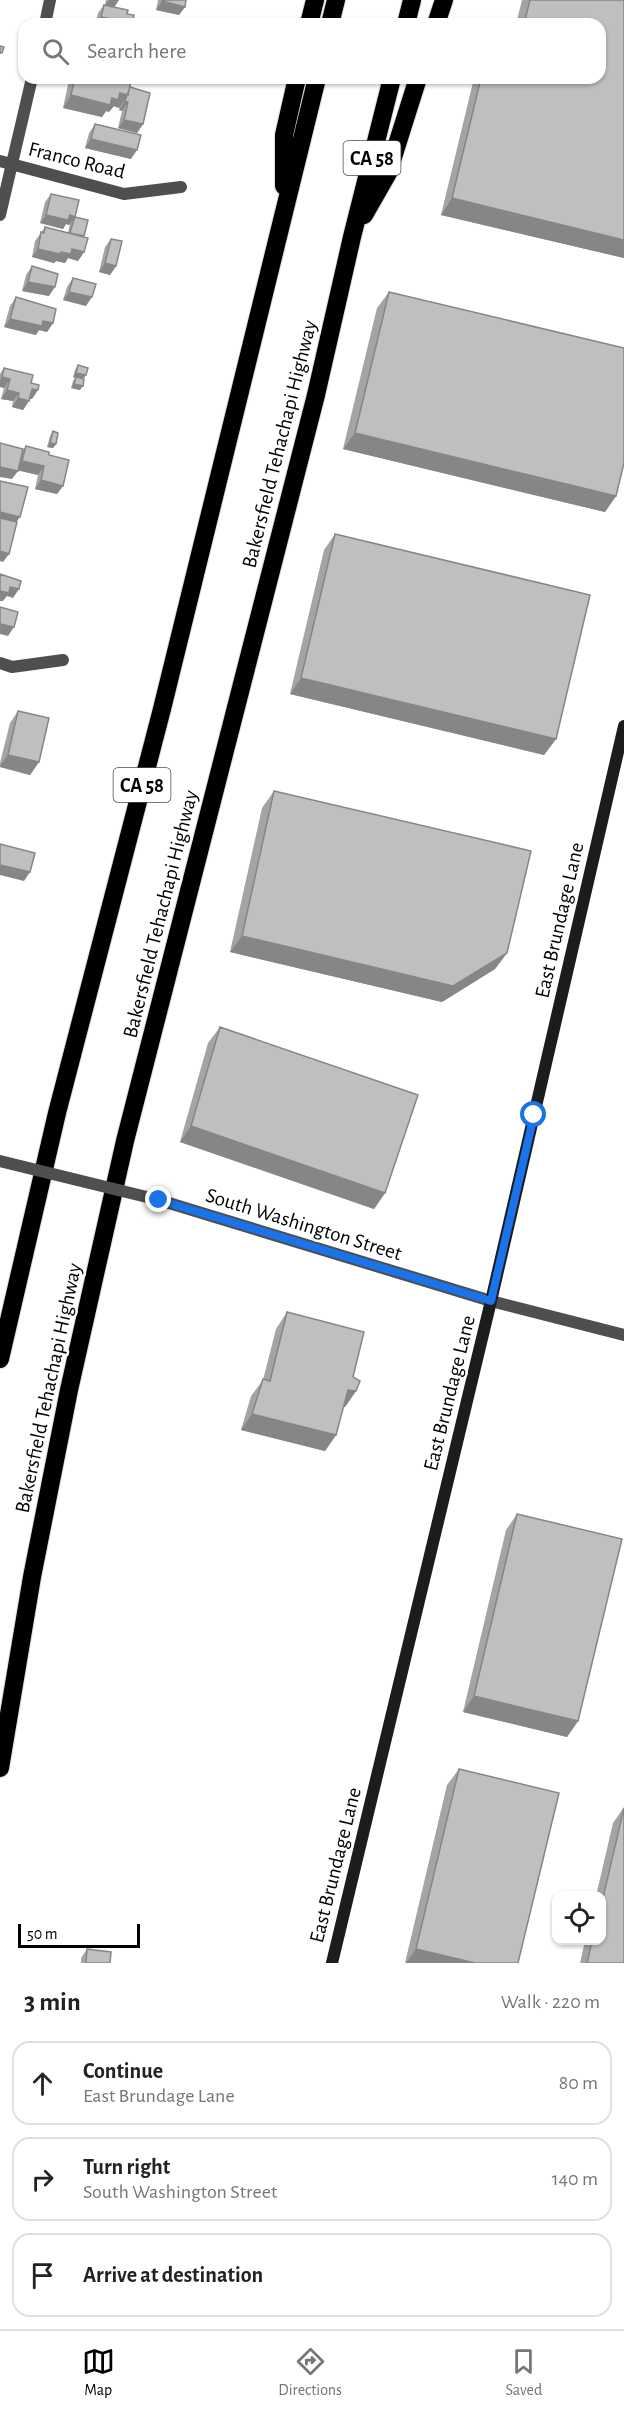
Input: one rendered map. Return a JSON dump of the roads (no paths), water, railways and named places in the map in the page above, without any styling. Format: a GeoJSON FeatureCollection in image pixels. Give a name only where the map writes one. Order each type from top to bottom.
{"type":"FeatureCollection","features":[{"type":"Feature","properties":{"kind":"highway"},"geometry":{"type":"LineString","coordinates":[[310,18],[315,0]]}},
{"type":"Feature","properties":{"kind":"highway"},"geometry":{"type":"LineString","coordinates":[[332,18],[336,0]]}},
{"type":"Feature","properties":{"kind":"highway"},"geometry":{"type":"LineString","coordinates":[[408,18],[412,0]]}},
{"type":"Feature","properties":{"kind":"highway"},"geometry":{"type":"LineString","coordinates":[[438,18],[444,0]]}},
{"type":"Feature","properties":{"kind":"highway"},"geometry":{"type":"LineString","coordinates":[[285,212],[284,135],[296,84]]}},
{"type":"Feature","properties":{"kind":"highway","name":"CA 58"},"geometry":{"type":"LineString","coordinates":[[0,1359],[57,1113],[162,709],[316,84]]}},
{"type":"Feature","properties":{"kind":"highway","name":"Bakersfield Tehachapi Highway"},"geometry":{"type":"LineString","coordinates":[[0,1768],[32,1577],[60,1437],[125,1141],[316,395],[390,84]]}},
{"type":"Feature","properties":{"kind":"highway"},"geometry":{"type":"LineString","coordinates":[[352,237],[388,173],[416,84]]}},
{"type":"Feature","properties":{"kind":"main road","name":"East Brundage Lane"},"geometry":{"type":"LineString","coordinates":[[332,1963],[491,1301],[624,726]]}},
{"type":"Feature","properties":{"kind":"street"},"geometry":{"type":"LineString","coordinates":[[46,18],[50,0]]}},
{"type":"Feature","properties":{"kind":"street"},"geometry":{"type":"LineString","coordinates":[[0,215],[6,163],[30,84]]}},
{"type":"Feature","properties":{"kind":"street","name":"Franco Road"},"geometry":{"type":"LineString","coordinates":[[6,163],[124,194],[181,187]]}},
{"type":"Feature","properties":{"kind":"street"},"geometry":{"type":"LineString","coordinates":[[0,663],[12,667],[63,660]]}},
{"type":"Feature","properties":{"kind":"street","name":"South Washington Street"},"geometry":{"type":"LineString","coordinates":[[0,1161],[159,1200],[491,1301],[624,1335]]}}]}
